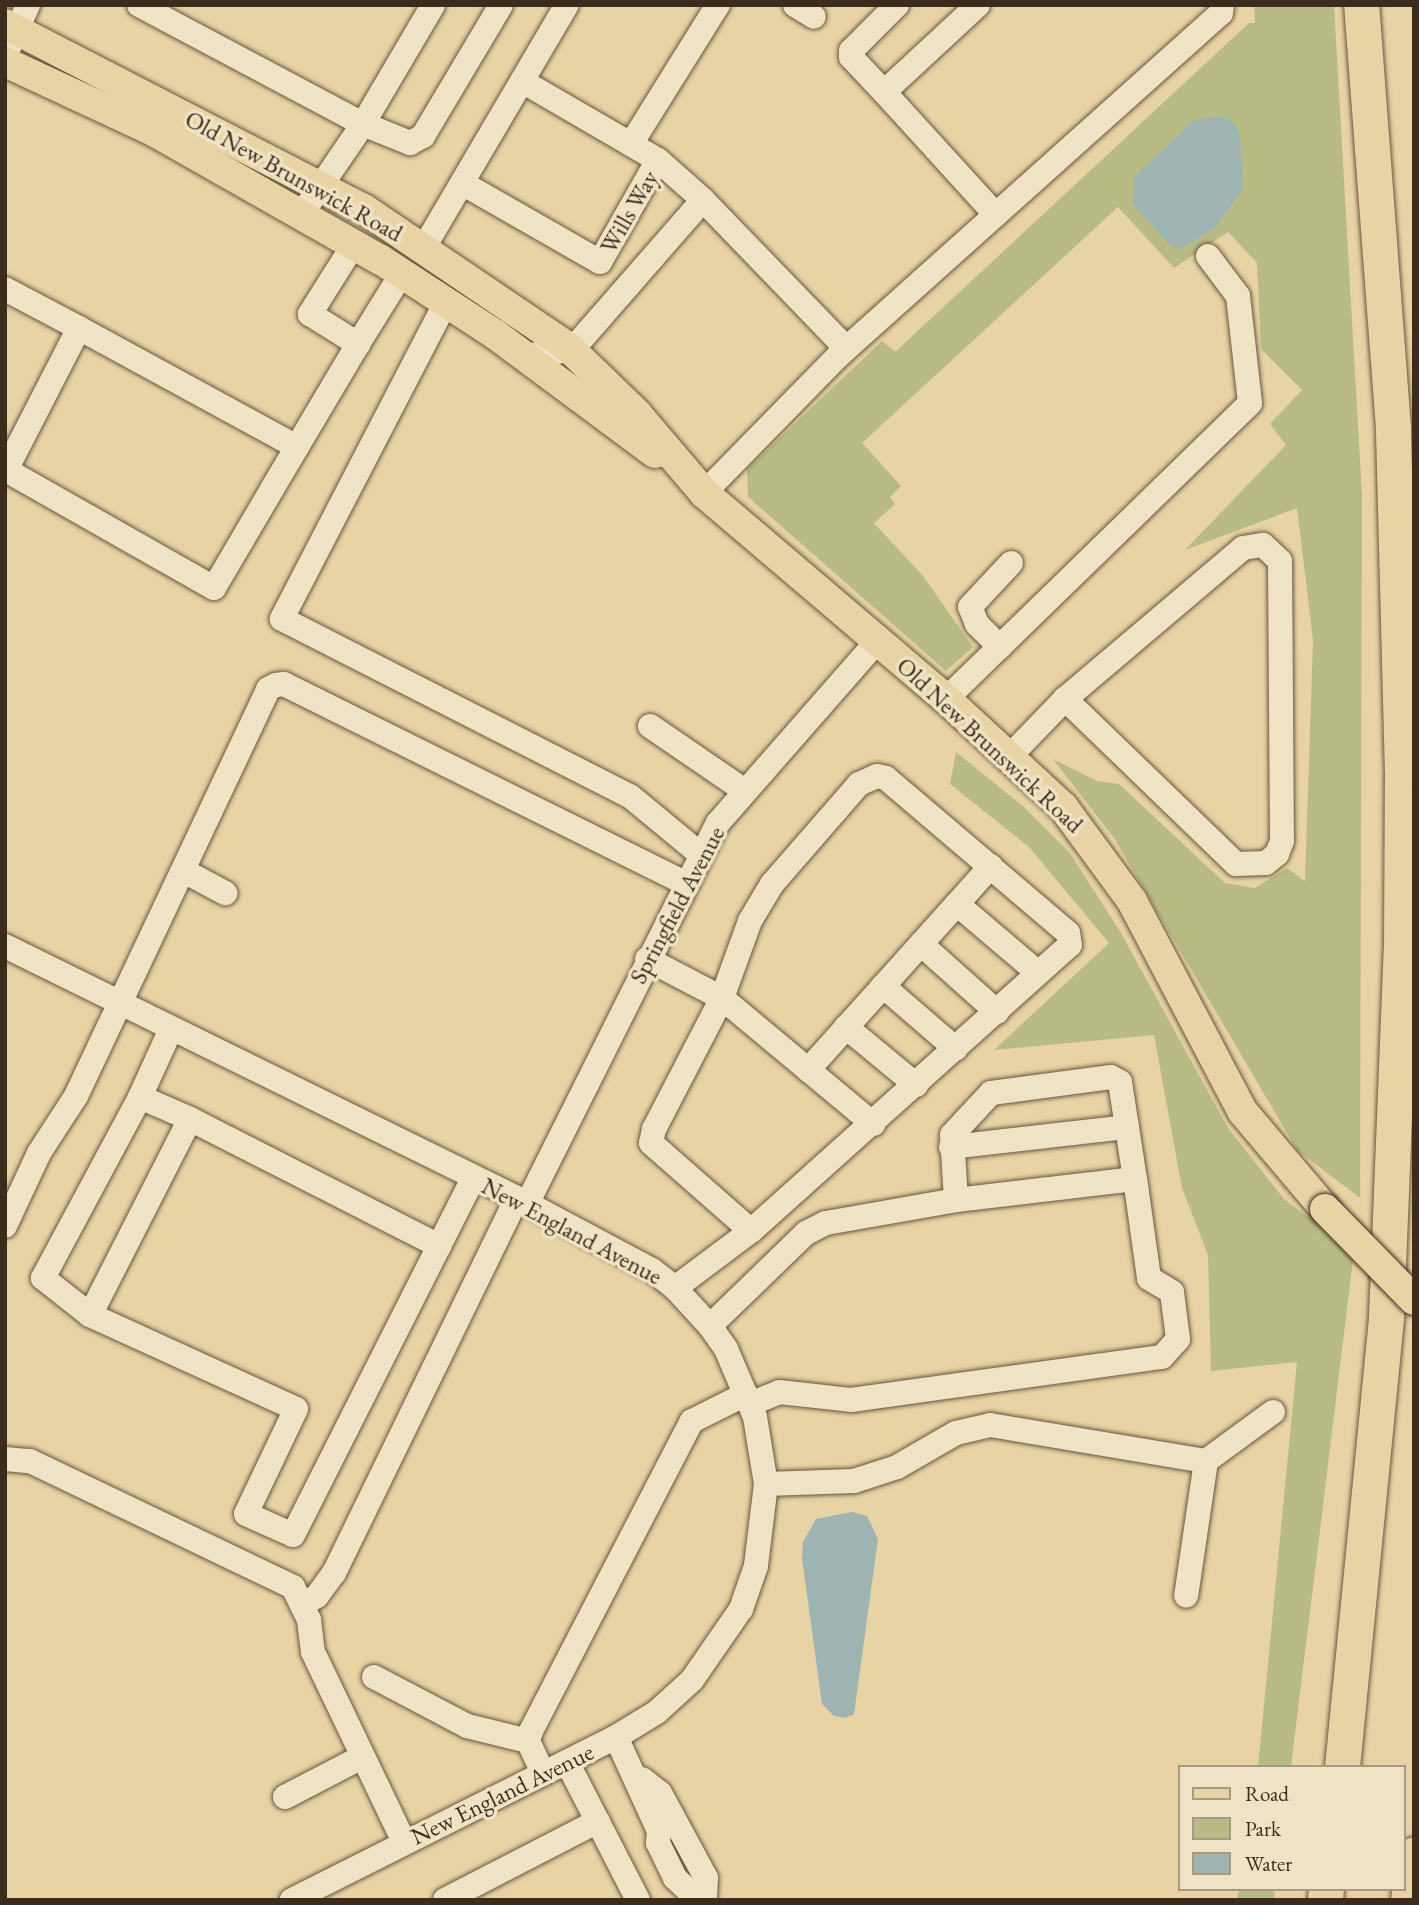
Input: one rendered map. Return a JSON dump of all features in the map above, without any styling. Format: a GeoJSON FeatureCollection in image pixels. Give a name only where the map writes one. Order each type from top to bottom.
{"type":"FeatureCollection","features":[{"type":"Feature","properties":{"kind":"highway"},"geometry":{"type":"LineString","coordinates":[[1342,1765],[1386,1315],[1401,922],[1402,775],[1393,416],[1361,5]]}},
{"type":"Feature","properties":{"kind":"highway"},"geometry":{"type":"LineString","coordinates":[[1408,1900],[1414,1854]]}},
{"type":"Feature","properties":{"kind":"main road","name":"Old New Brunswick Road"},"geometry":{"type":"LineString","coordinates":[[14,28],[323,187],[424,248],[572,350],[637,414],[694,483]]}},
{"type":"Feature","properties":{"kind":"main road","name":"Old New Brunswick Road"},"geometry":{"type":"LineString","coordinates":[[5,62],[157,133],[354,244],[446,302],[694,483],[946,699],[1063,807],[1097,849],[1132,901],[1243,1112],[1325,1209],[1414,1300]]}},
{"type":"Feature","properties":{"kind":"street"},"geometry":{"type":"LineString","coordinates":[[139,5],[363,124],[410,143],[423,136],[501,5]]}},
{"type":"Feature","properties":{"kind":"street"},"geometry":{"type":"LineString","coordinates":[[301,215],[323,187],[363,124],[433,5]]}},
{"type":"Feature","properties":{"kind":"street"},"geometry":{"type":"LineString","coordinates":[[424,248],[567,5]]}},
{"type":"Feature","properties":{"kind":"street","name":"Wills Way"},"geometry":{"type":"LineString","coordinates":[[631,144],[718,5]]}},
{"type":"Feature","properties":{"kind":"street"},"geometry":{"type":"LineString","coordinates":[[898,5],[858,41],[851,55],[996,215]]}},
{"type":"Feature","properties":{"kind":"street"},"geometry":{"type":"LineString","coordinates":[[884,92],[978,5]]}},
{"type":"Feature","properties":{"kind":"street"},"geometry":{"type":"LineString","coordinates":[[694,483],[1221,13],[1222,5]]}},
{"type":"Feature","properties":{"kind":"street","name":"Wills Way"},"geometry":{"type":"LineString","coordinates":[[462,183],[600,262],[658,160],[522,81]]}},
{"type":"Feature","properties":{"kind":"street"},"geometry":{"type":"LineString","coordinates":[[658,160],[703,200],[846,348],[838,356]]}},
{"type":"Feature","properties":{"kind":"street"},"geometry":{"type":"LineString","coordinates":[[523,356],[572,350],[703,200]]}},
{"type":"Feature","properties":{"kind":"street"},"geometry":{"type":"LineString","coordinates":[[354,244],[310,314],[358,344]]}},
{"type":"Feature","properties":{"kind":"street"},"geometry":{"type":"LineString","coordinates":[[946,699],[1250,403],[1238,296],[1208,256]]}},
{"type":"Feature","properties":{"kind":"street"},"geometry":{"type":"LineString","coordinates":[[79,328],[6,470],[214,588],[401,273]]}},
{"type":"Feature","properties":{"kind":"street"},"geometry":{"type":"LineString","coordinates":[[5,289],[297,447]]}},
{"type":"Feature","properties":{"kind":"street"},"geometry":{"type":"LineString","coordinates":[[446,302],[282,619],[630,796],[699,853]]}},
{"type":"Feature","properties":{"kind":"street"},"geometry":{"type":"LineString","coordinates":[[1009,757],[1065,699],[1243,548],[1262,545],[1273,551],[1280,561],[1282,841],[1277,854],[1266,863],[1236,864],[1065,699]]}},
{"type":"Feature","properties":{"kind":"street"},"geometry":{"type":"LineString","coordinates":[[1000,647],[977,624],[970,607],[1011,563]]}},
{"type":"Feature","properties":{"kind":"street","name":"Springfield Avenue"},"geometry":{"type":"LineString","coordinates":[[302,1605],[317,1596],[334,1573],[699,853],[745,791],[878,640]]}},
{"type":"Feature","properties":{"kind":"street"},"geometry":{"type":"LineString","coordinates":[[5,1226],[39,1153],[76,1097],[268,689],[284,684],[685,883]]}},
{"type":"Feature","properties":{"kind":"street"},"geometry":{"type":"LineString","coordinates":[[650,726],[745,791]]}},
{"type":"Feature","properties":{"kind":"street"},"geometry":{"type":"LineString","coordinates":[[676,1288],[751,1231],[1070,945],[1071,939],[886,778],[877,776],[859,784],[772,884],[750,921],[722,998],[654,1129],[651,1143],[751,1231]]}},
{"type":"Feature","properties":{"kind":"street"},"geometry":{"type":"LineString","coordinates":[[808,1070],[990,866]]}},
{"type":"Feature","properties":{"kind":"street"},"geometry":{"type":"LineString","coordinates":[[184,871],[225,893]]}},
{"type":"Feature","properties":{"kind":"street"},"geometry":{"type":"LineString","coordinates":[[957,904],[1038,973]]}},
{"type":"Feature","properties":{"kind":"street"},"geometry":{"type":"LineString","coordinates":[[921,944],[996,1012]]}},
{"type":"Feature","properties":{"kind":"street","name":"New England Avenue"},"geometry":{"type":"LineString","coordinates":[[5,946],[522,1201],[676,1288],[710,1326],[748,1399],[760,1436],[766,1484],[761,1546],[741,1609],[692,1680],[657,1712],[616,1737],[292,1900]]}},
{"type":"Feature","properties":{"kind":"street"},"geometry":{"type":"LineString","coordinates":[[647,959],[722,998],[873,1124]]}},
{"type":"Feature","properties":{"kind":"street"},"geometry":{"type":"LineString","coordinates":[[883,986],[956,1049]]}},
{"type":"Feature","properties":{"kind":"street"},"geometry":{"type":"LineString","coordinates":[[846,1027],[916,1085]]}},
{"type":"Feature","properties":{"kind":"street"},"geometry":{"type":"LineString","coordinates":[[171,1029],[140,1097],[43,1278],[90,1315],[296,1409],[246,1514],[293,1535],[474,1178]]}},
{"type":"Feature","properties":{"kind":"street"},"geometry":{"type":"LineString","coordinates":[[528,1741],[692,1421],[748,1399],[779,1392],[851,1400],[1162,1357],[1178,1339],[1172,1292],[1149,1278],[1127,1127],[1116,1078],[1000,1088],[958,1126],[951,1147],[956,1200]]}},
{"type":"Feature","properties":{"kind":"street"},"geometry":{"type":"LineString","coordinates":[[140,1097],[190,1119],[439,1246]]}},
{"type":"Feature","properties":{"kind":"street"},"geometry":{"type":"LineString","coordinates":[[90,1315],[190,1119]]}},
{"type":"Feature","properties":{"kind":"street"},"geometry":{"type":"LineString","coordinates":[[951,1147],[1127,1127]]}},
{"type":"Feature","properties":{"kind":"street"},"geometry":{"type":"LineString","coordinates":[[710,1326],[806,1233],[826,1223],[956,1200],[1135,1179]]}},
{"type":"Feature","properties":{"kind":"street"},"geometry":{"type":"LineString","coordinates":[[1186,1596],[1206,1461],[1273,1412]]}},
{"type":"Feature","properties":{"kind":"street"},"geometry":{"type":"LineString","coordinates":[[766,1484],[854,1482],[897,1467],[956,1433],[990,1425],[1206,1461]]}},
{"type":"Feature","properties":{"kind":"street"},"geometry":{"type":"LineString","coordinates":[[5,1459],[30,1461],[293,1587],[309,1620],[313,1651],[404,1842]]}},
{"type":"Feature","properties":{"kind":"street"},"geometry":{"type":"LineString","coordinates":[[374,1677],[467,1726],[528,1741]]}},
{"type":"Feature","properties":{"kind":"street"},"geometry":{"type":"LineString","coordinates":[[616,1737],[659,1831],[658,1843],[697,1898]]}},
{"type":"Feature","properties":{"kind":"street"},"geometry":{"type":"LineString","coordinates":[[528,1741],[543,1773]]}},
{"type":"Feature","properties":{"kind":"street"},"geometry":{"type":"LineString","coordinates":[[285,1797],[362,1757]]}},
{"type":"Feature","properties":{"kind":"street"},"geometry":{"type":"LineString","coordinates":[[567,1762],[638,1900]]}},
{"type":"Feature","properties":{"kind":"street"},"geometry":{"type":"LineString","coordinates":[[634,1772],[660,1793],[706,1878],[697,1898]]}},
{"type":"Feature","properties":{"kind":"street"},"geometry":{"type":"LineString","coordinates":[[445,1900],[598,1821]]}},
{"type":"Feature","properties":{"kind":"green space"},"geometry":{"type":"Polygon","coordinates":[[[1254,5],[1334,5],[1362,496],[1360,1198],[1297,1150],[1114,838],[1053,759],[1097,781],[1119,784],[1225,883],[1255,888],[1287,868],[1305,881],[1313,640],[1297,508],[1185,550],[1286,445],[1270,424],[1302,390],[1261,349],[1257,263],[1228,232],[1174,268],[1118,207],[862,443],[901,486],[890,497],[895,504],[874,523],[923,576],[973,647],[946,671],[748,497],[747,469],[882,341],[895,352],[1249,23],[1255,23],[1254,5]]]}},
{"type":"Feature","properties":{"kind":"green space"},"geometry":{"type":"Polygon","coordinates":[[[956,752],[1024,807],[1070,853],[1121,933],[1228,1128],[1284,1199],[1354,1252],[1291,1765],[1258,1765],[1297,1362],[1211,1371],[1208,1255],[1182,1188],[1154,1035],[994,1050],[1109,943],[1029,847],[950,784],[956,752]]]}},
{"type":"Feature","properties":{"kind":"green space"},"geometry":{"type":"Polygon","coordinates":[[[1239,1891],[1275,1891],[1274,1900],[1237,1900],[1239,1891]]]}},
{"type":"Feature","properties":{"kind":"water"},"geometry":{"type":"Polygon","coordinates":[[[1222,116],[1235,123],[1240,136],[1243,189],[1215,228],[1180,249],[1170,245],[1133,205],[1134,177],[1194,120],[1222,116]]]}},
{"type":"Feature","properties":{"kind":"water"},"geometry":{"type":"Polygon","coordinates":[[[852,1512],[867,1516],[878,1539],[854,1714],[845,1718],[834,1716],[822,1704],[802,1558],[803,1542],[816,1519],[852,1512]]]}}]}
